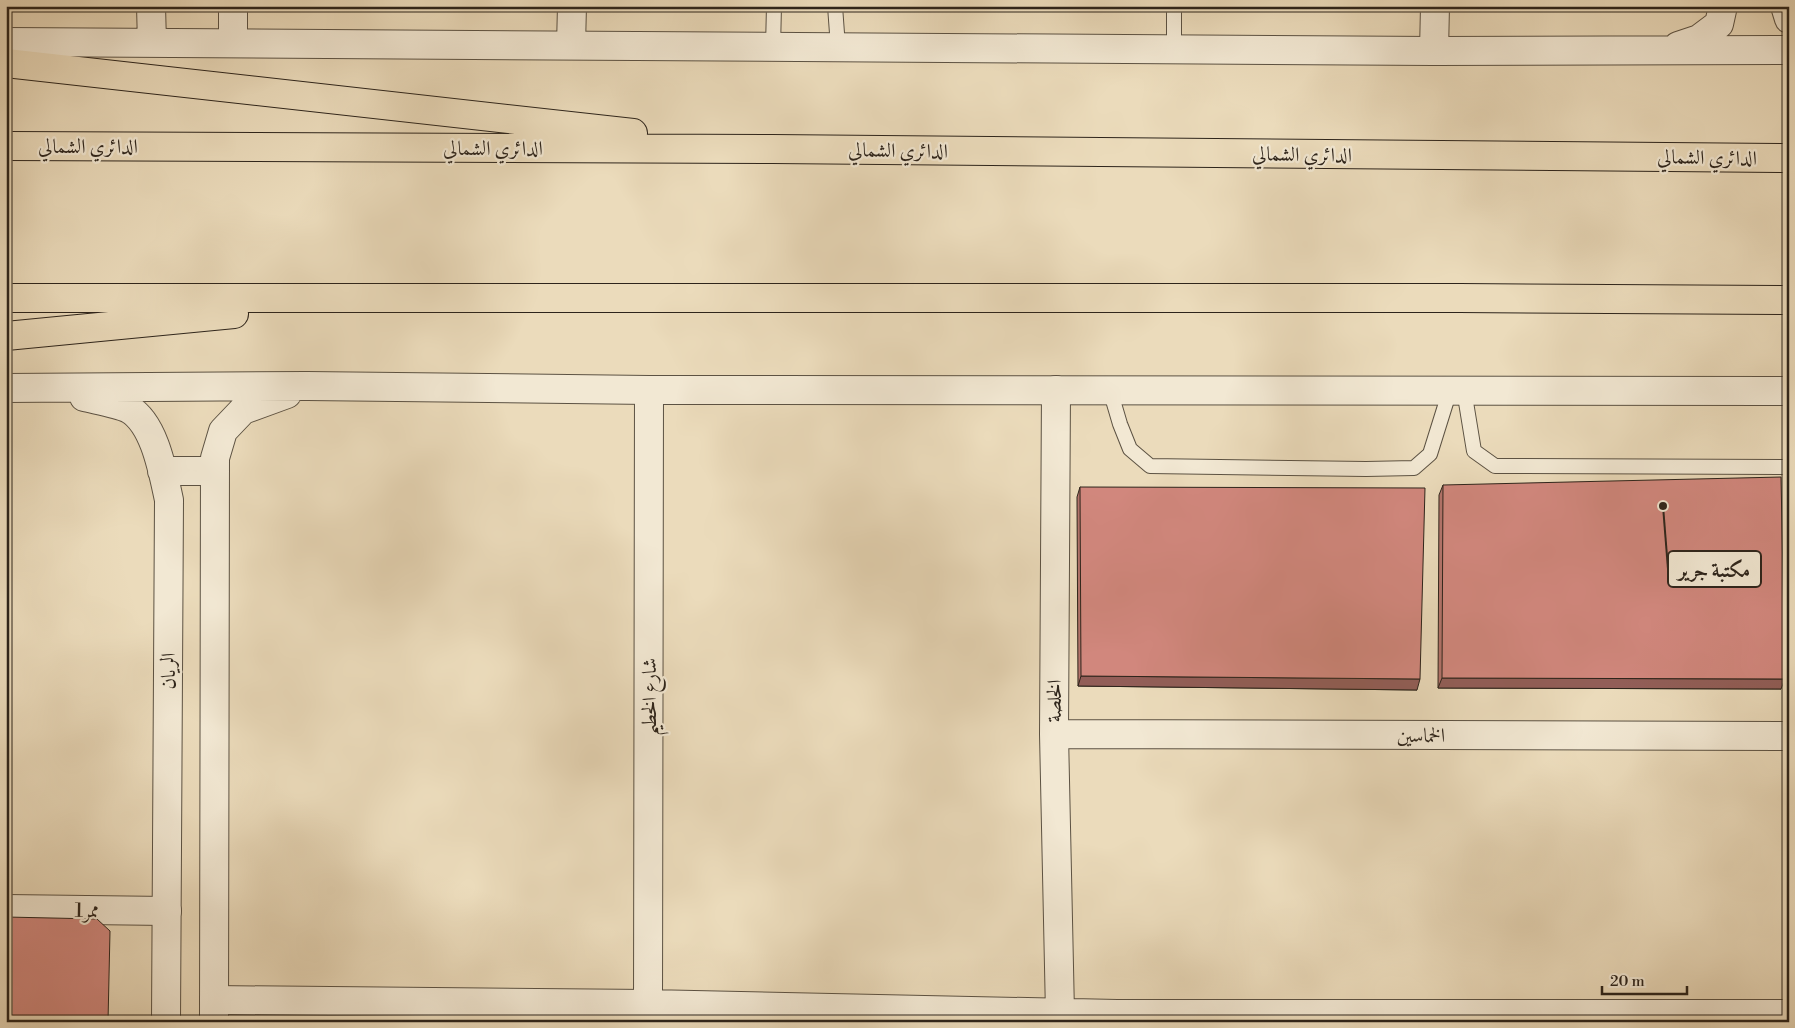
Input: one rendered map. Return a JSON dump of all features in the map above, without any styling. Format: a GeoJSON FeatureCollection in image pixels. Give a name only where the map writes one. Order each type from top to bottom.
{"type":"FeatureCollection","features":[{"type":"Feature","properties":{"kind":"highway"},"geometry":{"type":"LineString","coordinates":[[6,63],[773,149]]}},
{"type":"Feature","properties":{"kind":"highway","name":"الدائري الشمالي"},"geometry":{"type":"LineString","coordinates":[[6,146],[773,149],[1789,158]]}},
{"type":"Feature","properties":{"kind":"highway"},"geometry":{"type":"LineString","coordinates":[[6,298],[1469,298],[1789,300]]}},
{"type":"Feature","properties":{"kind":"highway"},"geometry":{"type":"LineString","coordinates":[[6,336],[387,299]]}},
{"type":"Feature","properties":{"kind":"street"},"geometry":{"type":"LineString","coordinates":[[151,6],[152,43]]}},
{"type":"Feature","properties":{"kind":"street"},"geometry":{"type":"LineString","coordinates":[[233,6],[233,44]]}},
{"type":"Feature","properties":{"kind":"street"},"geometry":{"type":"LineString","coordinates":[[571,45],[572,6]]}},
{"type":"Feature","properties":{"kind":"street"},"geometry":{"type":"LineString","coordinates":[[1434,50],[1435,6]]}},
{"type":"Feature","properties":{"kind":"street"},"geometry":{"type":"LineString","coordinates":[[1660,51],[1699,39],[1719,24],[1723,6]]}},
{"type":"Feature","properties":{"kind":"street"},"geometry":{"type":"LineString","coordinates":[[1786,6],[1789,19]]}},
{"type":"Feature","properties":{"kind":"street"},"geometry":{"type":"LineString","coordinates":[[6,42],[1174,49],[1789,50]]}},
{"type":"Feature","properties":{"kind":"street"},"geometry":{"type":"LineString","coordinates":[[307,386],[243,410],[223,431],[215,458],[214,1011],[648,1004],[1060,1013],[1117,1018],[1414,1018],[1789,1014]]}},
{"type":"Feature","properties":{"kind":"street"},"geometry":{"type":"LineString","coordinates":[[6,388],[307,386],[649,390],[1789,390]]}},
{"type":"Feature","properties":{"kind":"street","name":"الريان"},"geometry":{"type":"LineString","coordinates":[[54,388],[129,409],[144,424],[158,452],[169,500],[166,1022]]}},
{"type":"Feature","properties":{"kind":"street","name":"شارع الخطيم"},"geometry":{"type":"LineString","coordinates":[[648,1004],[649,390]]}},
{"type":"Feature","properties":{"kind":"street","name":"الخلصة"},"geometry":{"type":"LineString","coordinates":[[1056,390],[1054,734],[1060,1013]]}},
{"type":"Feature","properties":{"kind":"street"},"geometry":{"type":"LineString","coordinates":[[162,471],[214,471]]}},
{"type":"Feature","properties":{"kind":"street","name":"الخماسين"},"geometry":{"type":"LineString","coordinates":[[1054,734],[1789,736]]}},
{"type":"Feature","properties":{"kind":"street","name":"ممر1"},"geometry":{"type":"LineString","coordinates":[[6,908],[167,912]]}},
{"type":"Feature","properties":{"kind":"lane"},"geometry":{"type":"LineString","coordinates":[[773,47],[774,6]]}},
{"type":"Feature","properties":{"kind":"lane"},"geometry":{"type":"LineString","coordinates":[[835,6],[838,47]]}},
{"type":"Feature","properties":{"kind":"lane"},"geometry":{"type":"LineString","coordinates":[[1174,6],[1174,49]]}},
{"type":"Feature","properties":{"kind":"lane"},"geometry":{"type":"LineString","coordinates":[[1110,390],[1130,449],[1150,466],[1366,469],[1414,468],[1430,454],[1457,390]]}},
{"type":"Feature","properties":{"kind":"lane"},"geometry":{"type":"LineString","coordinates":[[1457,390],[1474,451],[1496,466],[1789,467]]}},
{"type":"Feature","properties":{"kind":"building"},"geometry":{"type":"Polygon","coordinates":[[[1781,477],[1785,679],[1442,678],[1443,485],[1781,477]]]}},
{"type":"Feature","properties":{"kind":"building"},"geometry":{"type":"Polygon","coordinates":[[[1080,487],[1425,488],[1420,679],[1081,676],[1080,487]]]}},
{"type":"Feature","properties":{"kind":"building"},"geometry":{"type":"Polygon","coordinates":[[[6,917],[97,919],[110,931],[108,1022],[6,1022],[6,917]]]}},
{"type":"Feature","properties":{"kind":"place","name":"مكتبة جرير"},"geometry":{"type":"Point","coordinates":[1663,506]}}]}
